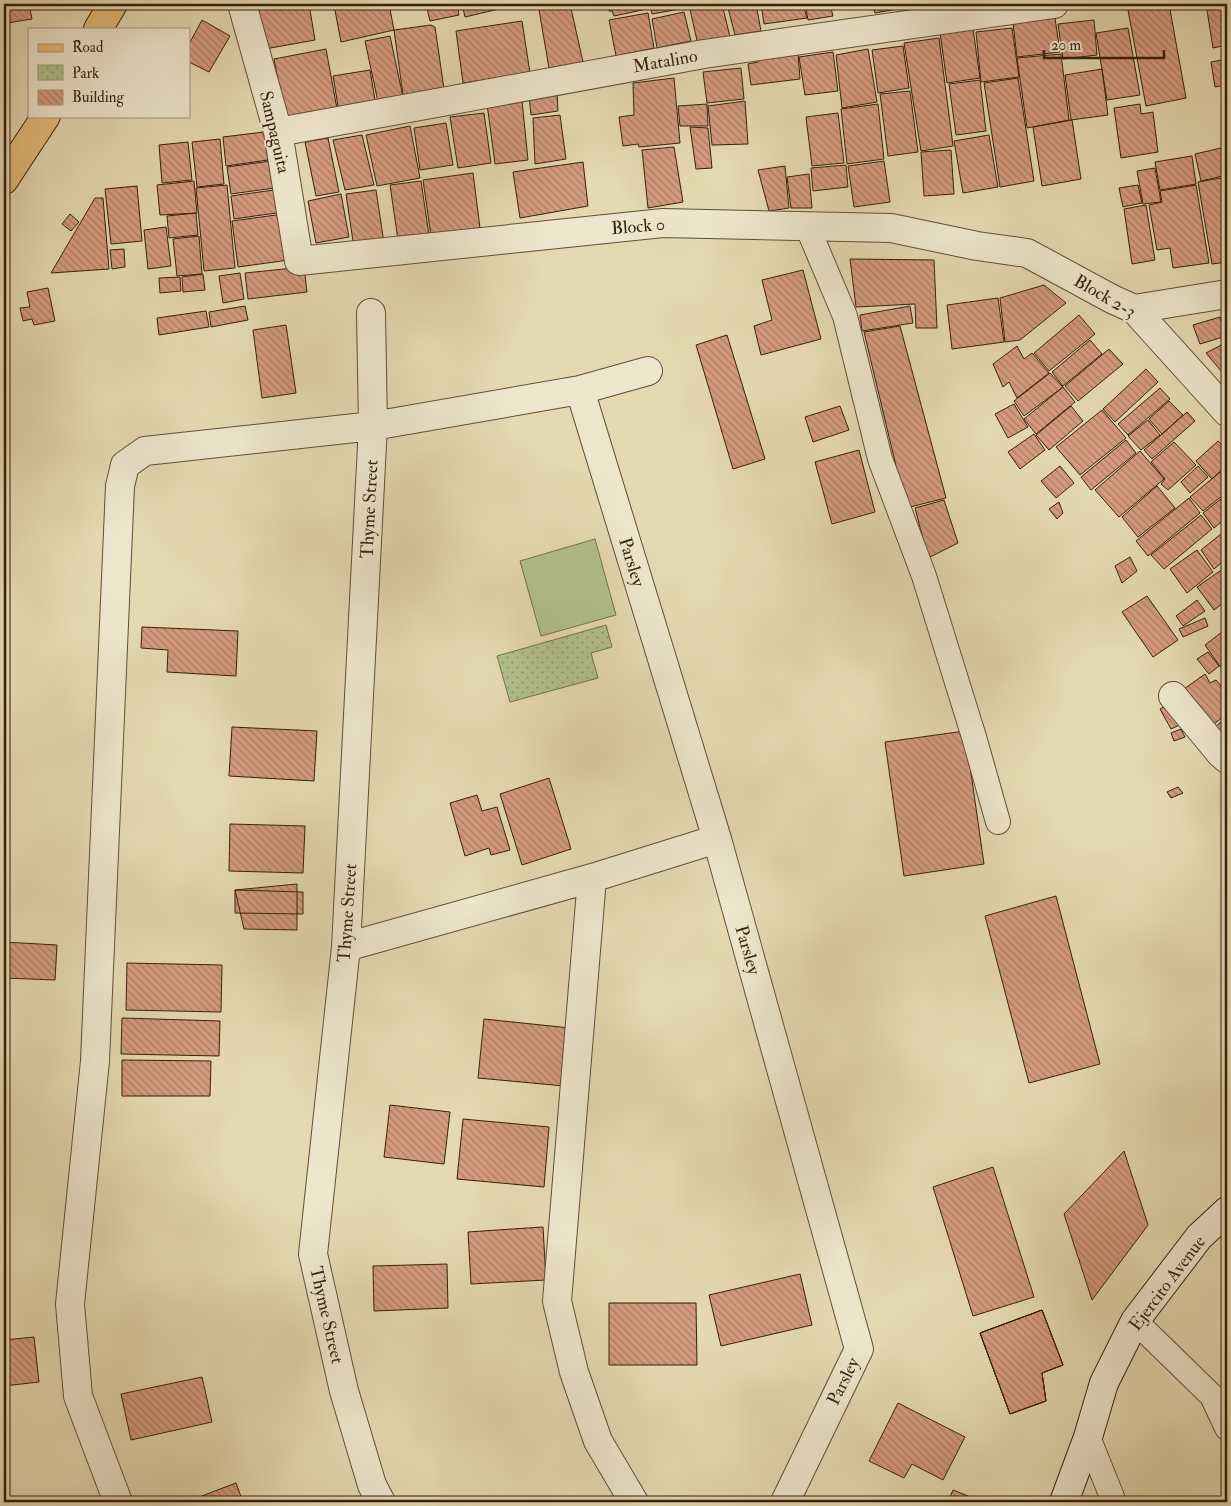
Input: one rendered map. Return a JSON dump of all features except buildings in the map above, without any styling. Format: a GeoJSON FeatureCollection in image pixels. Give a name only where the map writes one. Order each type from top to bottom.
{"type":"FeatureCollection","features":[{"type":"Feature","properties":{"kind":"main road"},"geometry":{"type":"LineString","coordinates":[[99,28],[113,4]]}},
{"type":"Feature","properties":{"kind":"main road"},"geometry":{"type":"LineString","coordinates":[[4,180],[45,118]]}},
{"type":"Feature","properties":{"kind":"street","name":"Sampaguita"},"geometry":{"type":"LineString","coordinates":[[242,4],[278,132],[299,261]]}},
{"type":"Feature","properties":{"kind":"street","name":"Matalino"},"geometry":{"type":"LineString","coordinates":[[278,132],[704,54],[1054,4]]}},
{"type":"Feature","properties":{"kind":"street","name":"Block 0"},"geometry":{"type":"LineString","coordinates":[[299,261],[663,223],[892,228],[977,246]]}},
{"type":"Feature","properties":{"kind":"street","name":"Block 2-3"},"geometry":{"type":"LineString","coordinates":[[977,246],[1027,253],[1134,309],[1227,412]]}},
{"type":"Feature","properties":{"kind":"street"},"geometry":{"type":"LineString","coordinates":[[1134,309],[1227,294]]}},
{"type":"Feature","properties":{"kind":"street","name":"Thyme Street"},"geometry":{"type":"LineString","coordinates":[[371,313],[373,426],[346,947],[313,1254],[344,1391],[372,1485],[381,1502]]}},
{"type":"Feature","properties":{"kind":"street"},"geometry":{"type":"LineString","coordinates":[[118,1502],[78,1396],[70,1304],[95,1061],[120,496],[125,465],[144,451],[373,426],[580,390],[648,371]]}},
{"type":"Feature","properties":{"kind":"street","name":"Parsley"},"geometry":{"type":"LineString","coordinates":[[580,390],[717,839],[859,1349],[784,1502]]}},
{"type":"Feature","properties":{"kind":"street"},"geometry":{"type":"LineString","coordinates":[[1173,696],[1227,759]]}},
{"type":"Feature","properties":{"kind":"street"},"geometry":{"type":"LineString","coordinates":[[346,947],[592,878],[717,839]]}},
{"type":"Feature","properties":{"kind":"street"},"geometry":{"type":"LineString","coordinates":[[592,878],[557,1301],[574,1372],[598,1441],[634,1502]]}},
{"type":"Feature","properties":{"kind":"street","name":"Ejercito Avenue"},"geometry":{"type":"LineString","coordinates":[[1064,1502],[1088,1437],[1104,1383],[1135,1321],[1199,1238],[1227,1211]]}},
{"type":"Feature","properties":{"kind":"lane"},"geometry":{"type":"LineString","coordinates":[[807,226],[845,316],[880,459],[924,576],[974,737],[998,822]]}},
{"type":"Feature","properties":{"kind":"lane"},"geometry":{"type":"LineString","coordinates":[[1135,1321],[1212,1396],[1227,1428]]}},
{"type":"Feature","properties":{"kind":"lane"},"geometry":{"type":"LineString","coordinates":[[1088,1437],[1114,1502]]}},
{"type":"Feature","properties":{"kind":"green space"},"geometry":{"type":"Polygon","coordinates":[[[595,539],[616,615],[541,636],[520,561],[595,539]]]}},
{"type":"Feature","properties":{"kind":"green space"},"geometry":{"type":"Polygon","coordinates":[[[606,625],[612,647],[591,653],[598,678],[510,702],[497,656],[606,625]]]}}]}
